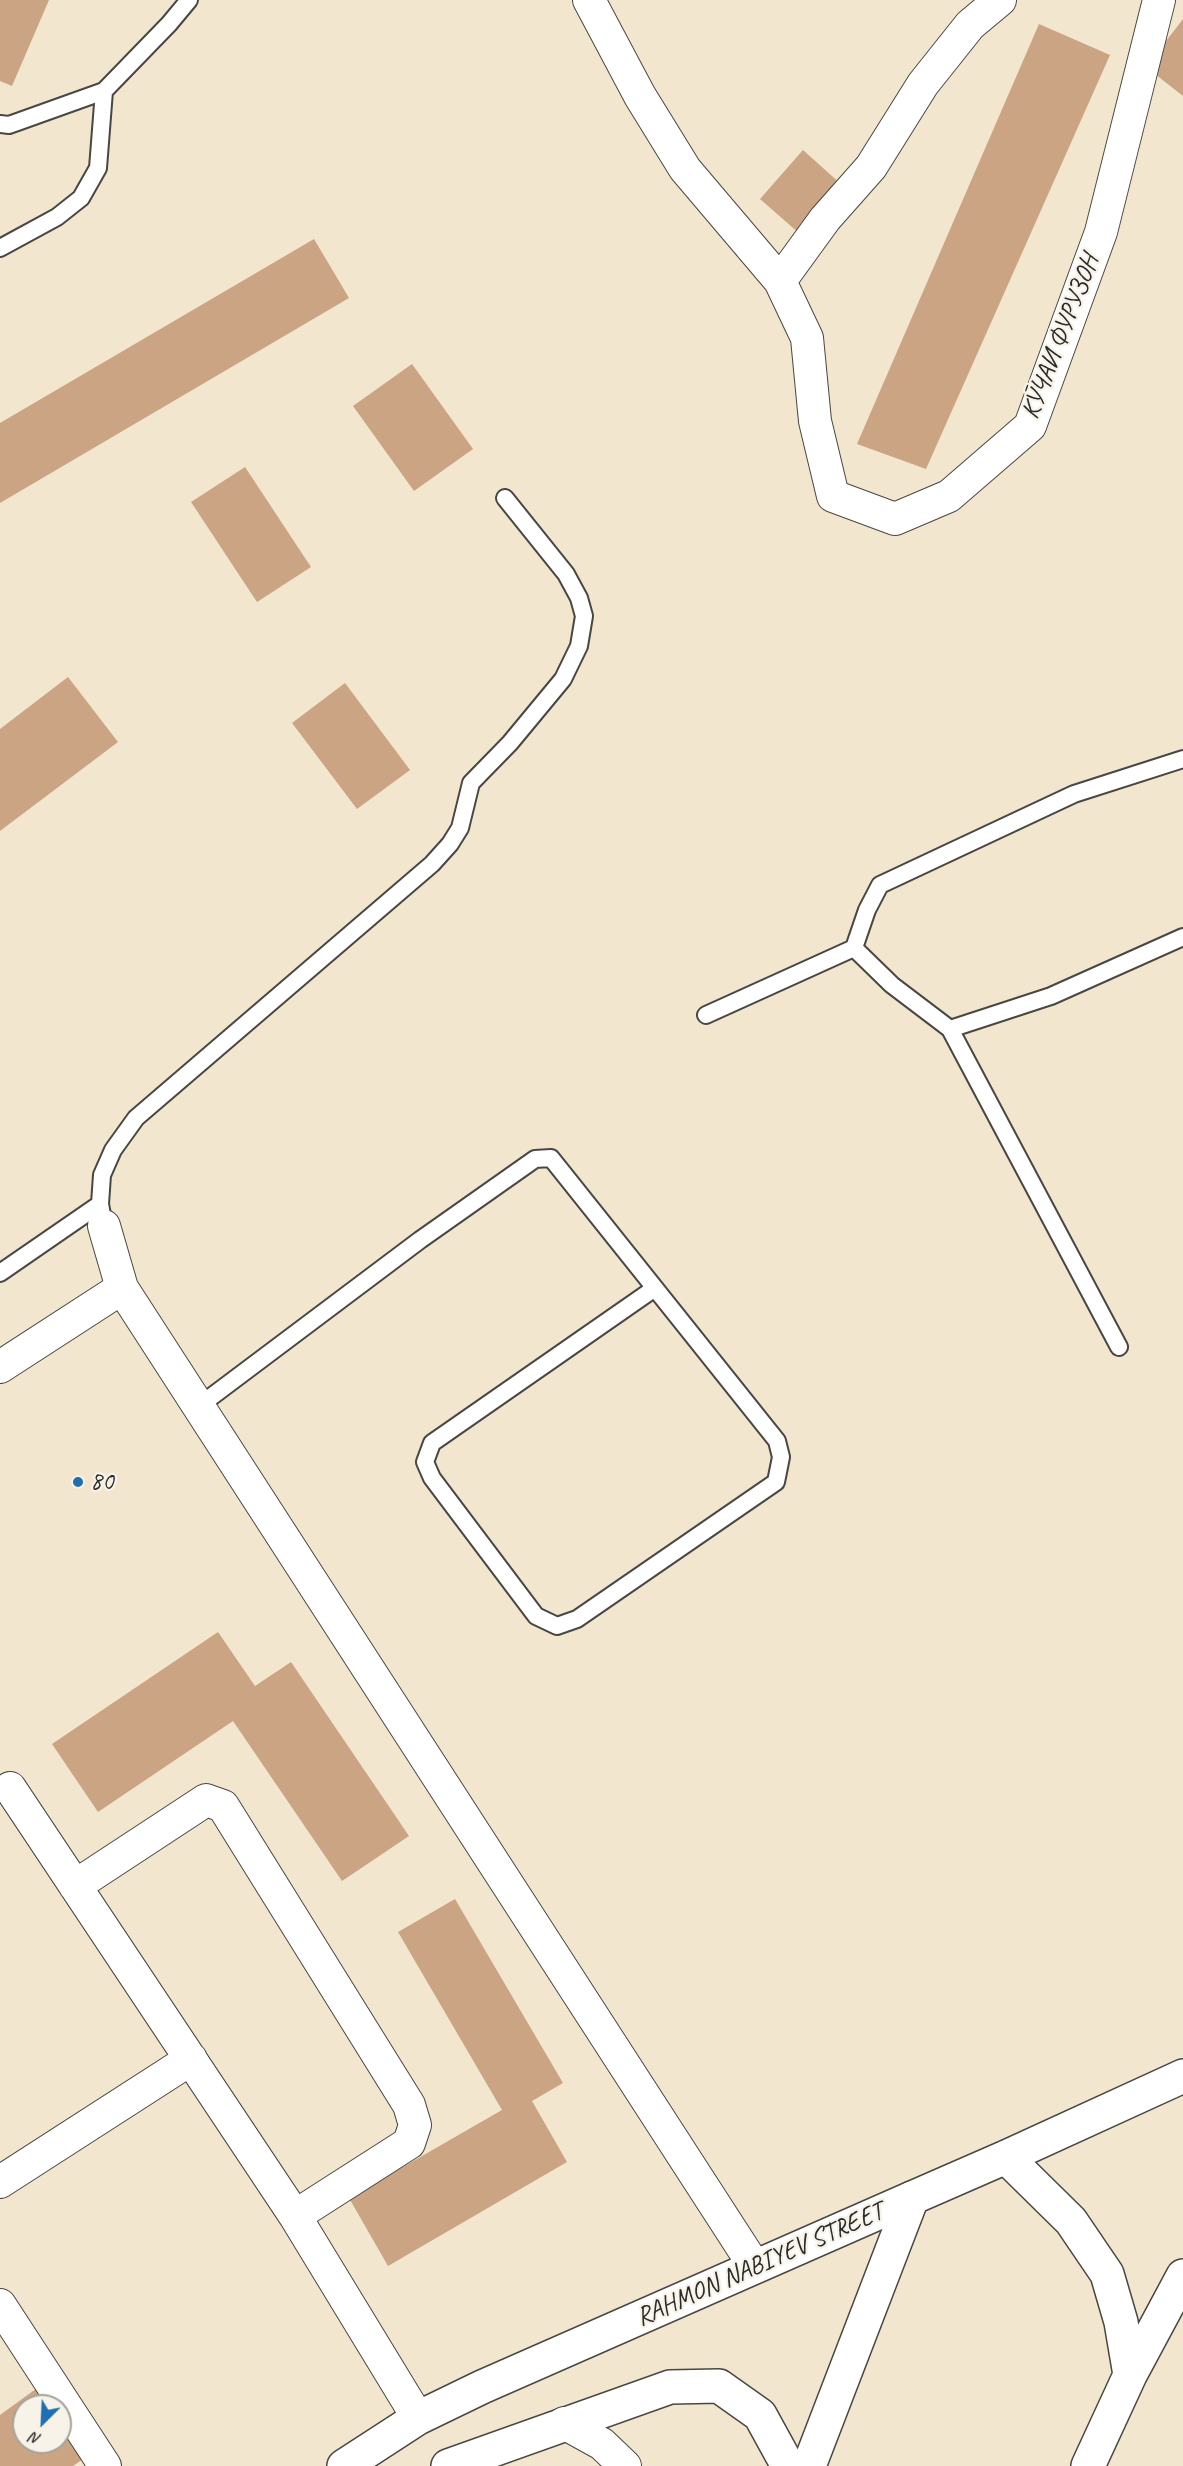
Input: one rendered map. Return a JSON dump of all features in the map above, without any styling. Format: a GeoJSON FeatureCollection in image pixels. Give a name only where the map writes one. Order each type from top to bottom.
{"type":"FeatureCollection","features":[{"type":"Feature","properties":{"kind":"main road","name":"RAHMON NABIYEV STREET"},"geometry":{"type":"LineString","coordinates":[[344,2466],[418,2418],[482,2387],[1006,2157],[1183,2076]]}},
{"type":"Feature","properties":{"kind":"main road"},"geometry":{"type":"LineString","coordinates":[[1006,2157],[1071,2221],[1107,2274],[1121,2322],[1130,2375]]}},
{"type":"Feature","properties":{"kind":"main road"},"geometry":{"type":"LineString","coordinates":[[808,2466],[912,2198]]}},
{"type":"Feature","properties":{"kind":"main road"},"geometry":{"type":"LineString","coordinates":[[1096,2464],[1130,2375],[1183,2276]]}},
{"type":"Feature","properties":{"kind":"main road"},"geometry":{"type":"LineString","coordinates":[[448,2466],[670,2387],[719,2386],[760,2415],[788,2466]]}},
{"type":"Feature","properties":{"kind":"street","name":"КӮЧАИ ФУРУЗОН"},"geometry":{"type":"LineString","coordinates":[[589,0],[640,96],[685,169],[780,281],[807,338],[815,421],[833,496],[895,519],[949,496],[1030,426],[1101,232],[1159,0]]}},
{"type":"Feature","properties":{"kind":"street"},"geometry":{"type":"LineString","coordinates":[[780,281],[825,219],[871,167],[930,76],[970,25],[1000,0]]}},
{"type":"Feature","properties":{"kind":"street"},"geometry":{"type":"LineString","coordinates":[[102,1215],[122,1288],[755,2267]]}},
{"type":"Feature","properties":{"kind":"street"},"geometry":{"type":"LineString","coordinates":[[0,1367],[122,1288]]}},
{"type":"Feature","properties":{"kind":"street"},"geometry":{"type":"LineString","coordinates":[[10,1788],[295,2216],[418,2418]]}},
{"type":"Feature","properties":{"kind":"street"},"geometry":{"type":"LineString","coordinates":[[75,1886],[206,1800],[223,1806],[409,2105],[416,2126],[409,2143],[295,2216]]}},
{"type":"Feature","properties":{"kind":"street"},"geometry":{"type":"LineString","coordinates":[[0,2182],[191,2059]]}},
{"type":"Feature","properties":{"kind":"street"},"geometry":{"type":"LineString","coordinates":[[0,2305],[105,2466]]}},
{"type":"Feature","properties":{"kind":"street"},"geometry":{"type":"LineString","coordinates":[[564,2423],[602,2444],[622,2464]]}},
{"type":"Feature","properties":{"kind":"lane"},"geometry":{"type":"LineString","coordinates":[[0,124],[9,125],[104,91],[189,0]]}},
{"type":"Feature","properties":{"kind":"lane"},"geometry":{"type":"LineString","coordinates":[[0,248],[57,218],[81,198],[98,168],[104,91]]}},
{"type":"Feature","properties":{"kind":"lane"},"geometry":{"type":"LineString","coordinates":[[0,1273],[102,1215],[102,1175],[105,1165],[136,1118],[432,864],[450,844],[460,828],[471,783],[483,768],[510,743],[563,679],[579,646],[584,616],[579,598],[561,567],[505,498]]}},
{"type":"Feature","properties":{"kind":"lane"},"geometry":{"type":"LineString","coordinates":[[706,1015],[854,948],[867,910],[880,885],[1074,794],[1183,759]]}},
{"type":"Feature","properties":{"kind":"lane"},"geometry":{"type":"LineString","coordinates":[[950,1029],[1051,996],[1183,937]]}},
{"type":"Feature","properties":{"kind":"lane"},"geometry":{"type":"LineString","coordinates":[[854,948],[892,985],[950,1029],[1119,1347]]}},
{"type":"Feature","properties":{"kind":"lane"},"geometry":{"type":"LineString","coordinates":[[199,1406],[420,1240],[535,1159],[551,1158],[655,1288],[777,1441],[781,1457],[776,1482],[577,1619],[557,1626],[536,1616],[432,1478],[425,1462],[432,1443],[655,1288]]}},
{"type":"Feature","properties":{"kind":"building"},"geometry":{"type":"Polygon","coordinates":[[[0,0],[49,0],[12,86],[0,81],[0,0]]]}},
{"type":"Feature","properties":{"kind":"building"},"geometry":{"type":"Polygon","coordinates":[[[1183,19],[1183,96],[1146,67],[1183,19]]]}},
{"type":"Feature","properties":{"kind":"building"},"geometry":{"type":"Polygon","coordinates":[[[1039,24],[1110,55],[926,469],[857,444],[1039,24]]]}},
{"type":"Feature","properties":{"kind":"building"},"geometry":{"type":"Polygon","coordinates":[[[803,150],[842,185],[800,234],[760,199],[803,150]]]}},
{"type":"Feature","properties":{"kind":"building"},"geometry":{"type":"Polygon","coordinates":[[[314,239],[349,298],[0,503],[0,423],[314,239]]]}},
{"type":"Feature","properties":{"kind":"building"},"geometry":{"type":"Polygon","coordinates":[[[412,364],[473,449],[414,491],[353,406],[412,364]]]}},
{"type":"Feature","properties":{"kind":"building"},"geometry":{"type":"Polygon","coordinates":[[[245,467],[311,567],[257,602],[191,502],[245,467]]]}},
{"type":"Feature","properties":{"kind":"building"},"geometry":{"type":"Polygon","coordinates":[[[68,677],[118,742],[0,831],[0,729],[68,677]]]}},
{"type":"Feature","properties":{"kind":"building"},"geometry":{"type":"Polygon","coordinates":[[[345,683],[410,770],[357,809],[292,723],[345,683]]]}},
{"type":"Feature","properties":{"kind":"building"},"geometry":{"type":"Polygon","coordinates":[[[218,1632],[255,1686],[291,1662],[409,1836],[342,1881],[233,1721],[98,1812],[52,1744],[218,1632]]]}},
{"type":"Feature","properties":{"kind":"building"},"geometry":{"type":"Polygon","coordinates":[[[455,1899],[563,2083],[532,2101],[567,2162],[388,2266],[349,2198],[502,2110],[398,1932],[455,1899]]]}},
{"type":"Feature","properties":{"kind":"building"},"geometry":{"type":"Polygon","coordinates":[[[44,2383],[52,2394],[29,2394],[44,2383]]]}},
{"type":"Feature","properties":{"kind":"building"},"geometry":{"type":"Polygon","coordinates":[[[12,2406],[12,2454],[72,2454],[72,2422],[93,2452],[73,2466],[0,2466],[0,2415],[12,2406]]]}},
{"type":"Feature","properties":{"kind":"place","name":"80"},"geometry":{"type":"Point","coordinates":[78,1482]}}]}
